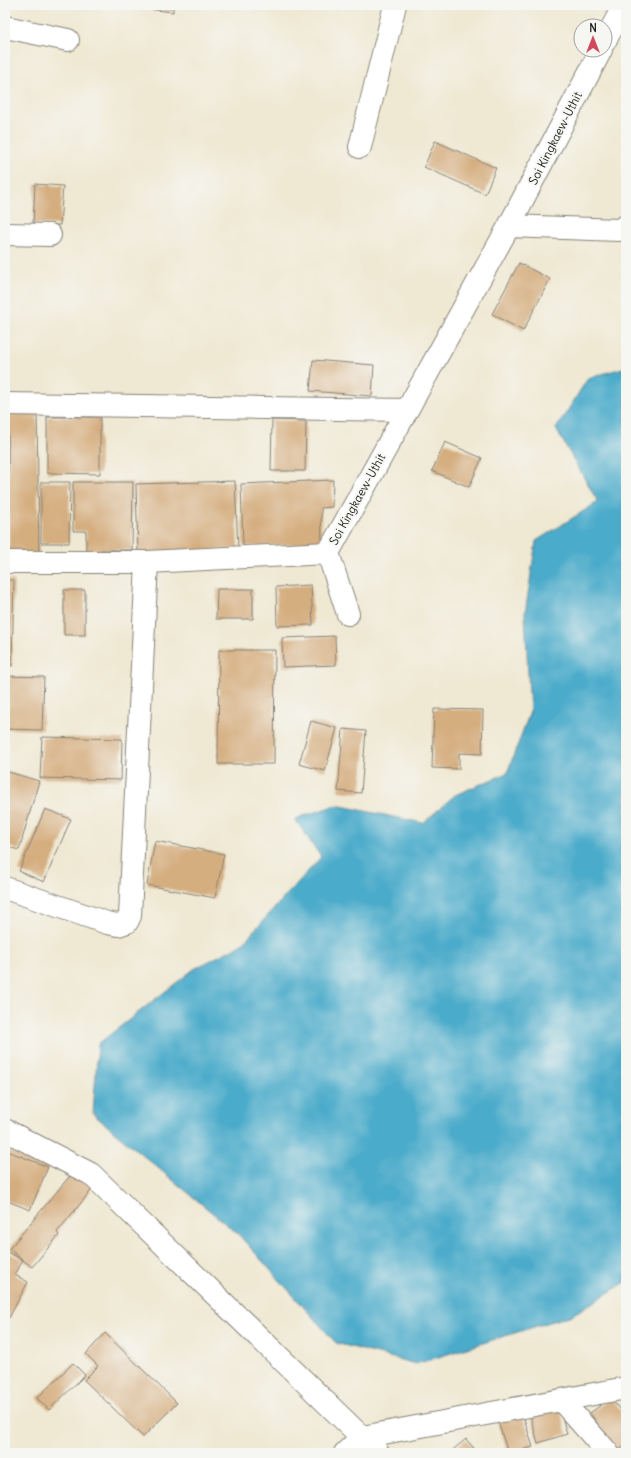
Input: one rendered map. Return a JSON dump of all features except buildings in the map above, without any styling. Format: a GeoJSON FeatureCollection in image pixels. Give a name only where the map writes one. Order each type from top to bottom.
{"type":"FeatureCollection","features":[{"type":"Feature","properties":{"kind":"street"},"geometry":{"type":"LineString","coordinates":[[360,147],[395,5]]}},
{"type":"Feature","properties":{"kind":"street"},"geometry":{"type":"LineString","coordinates":[[613,26],[624,5]]}},
{"type":"Feature","properties":{"kind":"street"},"geometry":{"type":"LineString","coordinates":[[5,27],[68,40]]}},
{"type":"Feature","properties":{"kind":"street","name":"Soi Kingkaew-Uthit"},"geometry":{"type":"LineString","coordinates":[[5,562],[146,562],[328,553],[509,226],[596,58]]}},
{"type":"Feature","properties":{"kind":"street"},"geometry":{"type":"LineString","coordinates":[[509,226],[619,230],[626,226]]}},
{"type":"Feature","properties":{"kind":"street"},"geometry":{"type":"LineString","coordinates":[[5,234],[50,235]]}},
{"type":"Feature","properties":{"kind":"street"},"geometry":{"type":"LineString","coordinates":[[5,404],[407,410]]}},
{"type":"Feature","properties":{"kind":"street"},"geometry":{"type":"LineString","coordinates":[[328,553],[348,614]]}},
{"type":"Feature","properties":{"kind":"street"},"geometry":{"type":"LineString","coordinates":[[5,888],[107,923],[118,925],[127,922],[130,916],[146,562]]}},
{"type":"Feature","properties":{"kind":"street"},"geometry":{"type":"LineString","coordinates":[[5,1130],[91,1174],[378,1453]]}},
{"type":"Feature","properties":{"kind":"street"},"geometry":{"type":"LineString","coordinates":[[345,1453],[362,1437],[626,1388]]}},
{"type":"Feature","properties":{"kind":"street"},"geometry":{"type":"LineString","coordinates":[[561,1400],[608,1453]]}},
{"type":"Feature","properties":{"kind":"water"},"geometry":{"type":"Polygon","coordinates":[[[626,367],[626,1282],[572,1315],[416,1364],[336,1343],[239,1235],[93,1114],[98,1044],[194,969],[242,944],[321,857],[295,819],[336,805],[423,823],[455,795],[507,773],[530,712],[525,614],[536,541],[598,502],[556,429],[588,378],[626,367]]]}}]}
